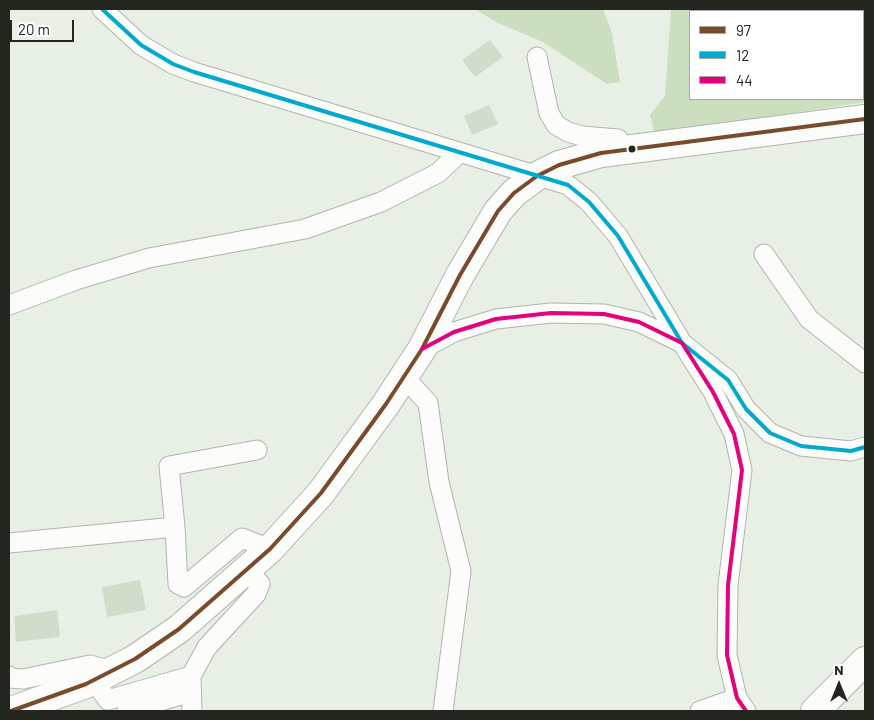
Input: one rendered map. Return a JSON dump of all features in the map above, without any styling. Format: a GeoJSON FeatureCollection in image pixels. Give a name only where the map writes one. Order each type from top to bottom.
{"type":"FeatureCollection","features":[{"type":"Feature","properties":{"kind":"main road"},"geometry":{"type":"LineString","coordinates":[[11,711],[102,676],[135,659],[179,629],[270,549],[321,493],[404,377],[422,350],[481,236],[498,211],[514,193],[537,176],[581,157],[625,149],[865,119]]}},
{"type":"Feature","properties":{"kind":"main road"},"geometry":{"type":"LineString","coordinates":[[815,711],[865,662]]}},
{"type":"Feature","properties":{"kind":"street"},"geometry":{"type":"LineString","coordinates":[[102,9],[141,45],[173,64],[568,185],[589,202],[618,236],[712,392],[734,434],[742,470],[728,585],[727,655],[741,705],[700,711]]}},
{"type":"Feature","properties":{"kind":"street"},"geometry":{"type":"LineString","coordinates":[[537,57],[549,113],[556,125],[568,132],[582,136],[618,139],[625,149]]}},
{"type":"Feature","properties":{"kind":"street"},"geometry":{"type":"LineString","coordinates":[[9,305],[76,280],[149,258],[305,228],[381,202],[438,173],[459,153]]}},
{"type":"Feature","properties":{"kind":"street"},"geometry":{"type":"LineString","coordinates":[[764,254],[809,319],[865,363]]}},
{"type":"Feature","properties":{"kind":"street"},"geometry":{"type":"LineString","coordinates":[[422,350],[454,332],[496,319],[551,313],[604,314],[639,322],[682,343],[728,380],[746,409],[770,433],[802,446],[851,451],[865,447]]}},
{"type":"Feature","properties":{"kind":"street"},"geometry":{"type":"LineString","coordinates":[[404,377],[428,403],[439,482],[461,571],[443,711]]}},
{"type":"Feature","properties":{"kind":"street"},"geometry":{"type":"LineString","coordinates":[[257,450],[169,466],[178,584],[184,587],[242,538],[270,549]]}},
{"type":"Feature","properties":{"kind":"street"},"geometry":{"type":"LineString","coordinates":[[9,543],[175,528]]}},
{"type":"Feature","properties":{"kind":"street"},"geometry":{"type":"LineString","coordinates":[[192,711],[191,684],[207,647],[256,594],[260,584],[247,569]]}},
{"type":"Feature","properties":{"kind":"street"},"geometry":{"type":"LineString","coordinates":[[9,676],[9,678],[24,679],[90,665],[102,676],[108,700],[191,684]]}},
{"type":"Feature","properties":{"kind":"street"},"geometry":{"type":"LineString","coordinates":[[126,711],[191,684]]}},
{"type":"Feature","properties":{"kind":"green space"},"geometry":{"type":"Polygon","coordinates":[[[475,9],[603,9],[612,33],[620,82],[607,84],[543,42],[496,22],[475,9]]]}},
{"type":"Feature","properties":{"kind":"green space"},"geometry":{"type":"Polygon","coordinates":[[[671,9],[745,10],[689,10],[689,100],[864,100],[865,78],[865,102],[655,134],[650,115],[665,96],[671,9]]]}},
{"type":"Feature","properties":{"kind":"building"},"geometry":{"type":"Polygon","coordinates":[[[490,40],[503,57],[475,77],[462,60],[490,40]]]}},
{"type":"Feature","properties":{"kind":"building"},"geometry":{"type":"Polygon","coordinates":[[[489,105],[498,124],[472,135],[464,116],[489,105]]]}},
{"type":"Feature","properties":{"kind":"building"},"geometry":{"type":"Polygon","coordinates":[[[140,580],[146,610],[107,617],[102,587],[140,580]]]}},
{"type":"Feature","properties":{"kind":"building"},"geometry":{"type":"Polygon","coordinates":[[[57,610],[60,637],[16,642],[14,616],[57,610]]]}},
{"type":"Feature","properties":{"kind":"transit line","name":"12"},"geometry":{"type":"LineString","coordinates":[[102,9],[141,45],[173,64],[194,72],[568,185],[589,202],[618,236],[682,343],[728,380],[746,409],[770,433],[801,446],[851,451],[865,447]]}},
{"type":"Feature","properties":{"kind":"transit line","name":"97"},"geometry":{"type":"LineString","coordinates":[[11,711],[86,684],[135,659],[179,629],[270,549],[321,493],[386,404],[422,349],[460,275],[498,211],[514,193],[537,176],[559,165],[601,153],[865,119]]}},
{"type":"Feature","properties":{"kind":"transit line","name":"44"},"geometry":{"type":"LineString","coordinates":[[422,349],[454,332],[496,319],[551,313],[604,314],[639,322],[682,343],[713,392],[734,434],[742,470],[728,585],[727,655],[737,698],[746,711]]}}]}
